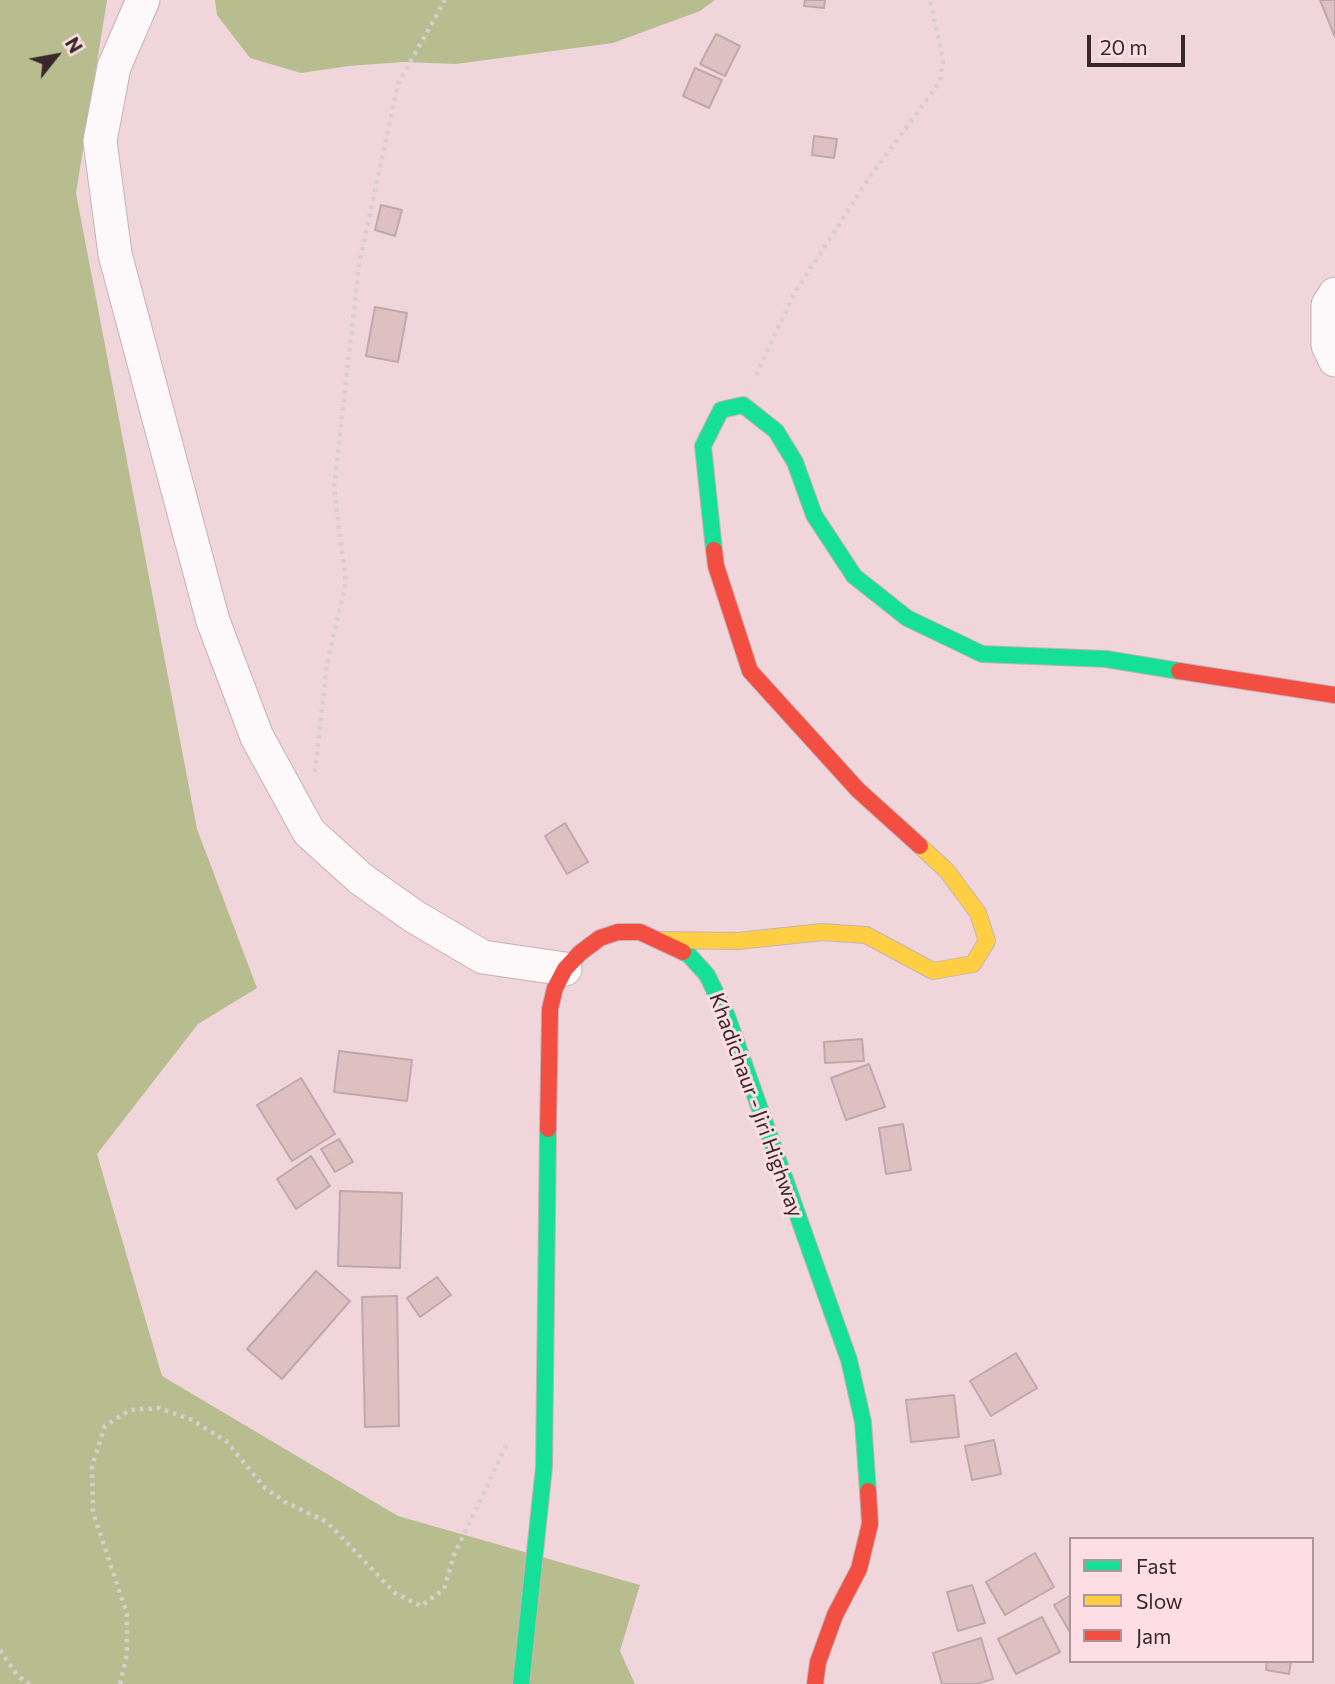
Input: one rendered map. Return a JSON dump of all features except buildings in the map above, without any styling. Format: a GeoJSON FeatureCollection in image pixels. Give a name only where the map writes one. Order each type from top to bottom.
{"type":"FeatureCollection","features":[{"type":"Feature","properties":{"kind":"street"},"geometry":{"type":"LineString","coordinates":[[143,0],[114,67],[100,141],[115,254],[213,621],[257,737],[309,832],[361,879],[415,917],[483,957],[565,969]]}},
{"type":"Feature","properties":{"kind":"street"},"geometry":{"type":"LineString","coordinates":[[1335,294],[1328,305],[1328,345],[1335,360]]}},
{"type":"Feature","properties":{"kind":"street"},"geometry":{"type":"LineString","coordinates":[[661,940],[738,941],[822,932],[866,935],[933,971],[974,964],[987,941],[978,912],[947,871],[858,790],[751,671],[716,566],[703,446],[721,410],[743,405],[776,431],[795,462],[814,515],[854,576],[906,618],[982,653],[1106,659],[1335,695]]}},
{"type":"Feature","properties":{"kind":"street","name":"Khadichaur - Jiri Highway"},"geometry":{"type":"LineString","coordinates":[[521,1684],[544,1466],[550,1021],[555,988],[565,969],[600,938],[618,932],[640,932],[661,940],[689,956],[707,975],[727,1016],[849,1360],[863,1422],[870,1524],[859,1569],[835,1615],[818,1662],[815,1684]]}},
{"type":"Feature","properties":{"kind":"path"},"geometry":{"type":"LineString","coordinates":[[314,780],[327,663],[346,582],[334,488],[359,265],[398,84],[445,0]]}},
{"type":"Feature","properties":{"kind":"path"},"geometry":{"type":"LineString","coordinates":[[743,405],[793,294],[869,178],[940,82],[943,59],[930,0]]}},
{"type":"Feature","properties":{"kind":"path"},"geometry":{"type":"LineString","coordinates":[[120,1684],[127,1654],[127,1614],[93,1513],[92,1466],[105,1426],[130,1410],[159,1408],[192,1420],[226,1441],[265,1488],[285,1502],[327,1522],[395,1592],[421,1606],[444,1588],[454,1555],[512,1435]]}},
{"type":"Feature","properties":{"kind":"path"},"geometry":{"type":"LineString","coordinates":[[0,1650],[17,1675],[29,1684]]}},
{"type":"Feature","properties":{"kind":"green space"},"geometry":{"type":"Polygon","coordinates":[[[0,0],[107,0],[76,193],[197,829],[257,988],[198,1024],[97,1154],[162,1376],[398,1516],[640,1585],[620,1651],[635,1684],[0,1684],[0,0]]]}},
{"type":"Feature","properties":{"kind":"green space"},"geometry":{"type":"Polygon","coordinates":[[[215,0],[715,0],[700,11],[613,43],[456,64],[403,62],[301,73],[250,58],[217,15],[215,0]]]}},
{"type":"Feature","properties":{"kind":"traffic: fast"},"geometry":{"type":"LineString","coordinates":[[714,550],[703,446],[721,410],[743,405],[776,431],[795,462],[814,515],[854,576],[907,618],[982,654],[1106,659],[1179,671]]}},
{"type":"Feature","properties":{"kind":"traffic: fast"},"geometry":{"type":"LineString","coordinates":[[683,952],[707,975],[727,1016],[849,1360],[863,1422],[868,1491]]}},
{"type":"Feature","properties":{"kind":"traffic: fast"},"geometry":{"type":"LineString","coordinates":[[521,1684],[544,1467],[548,1129]]}},
{"type":"Feature","properties":{"kind":"traffic: slow"},"geometry":{"type":"LineString","coordinates":[[661,940],[738,941],[822,932],[866,935],[933,971],[973,964],[987,941],[978,913],[947,871],[920,846]]}},
{"type":"Feature","properties":{"kind":"traffic: jam"},"geometry":{"type":"LineString","coordinates":[[714,550],[716,566],[750,671],[858,790],[920,846]]}},
{"type":"Feature","properties":{"kind":"traffic: jam"},"geometry":{"type":"LineString","coordinates":[[1179,671],[1335,695]]}},
{"type":"Feature","properties":{"kind":"traffic: jam"},"geometry":{"type":"LineString","coordinates":[[548,1129],[550,1009],[555,988],[565,969],[600,938],[618,932],[640,932],[683,952]]}},
{"type":"Feature","properties":{"kind":"traffic: jam"},"geometry":{"type":"LineString","coordinates":[[815,1684],[818,1662],[835,1615],[859,1569],[870,1524],[868,1491]]}}]}
